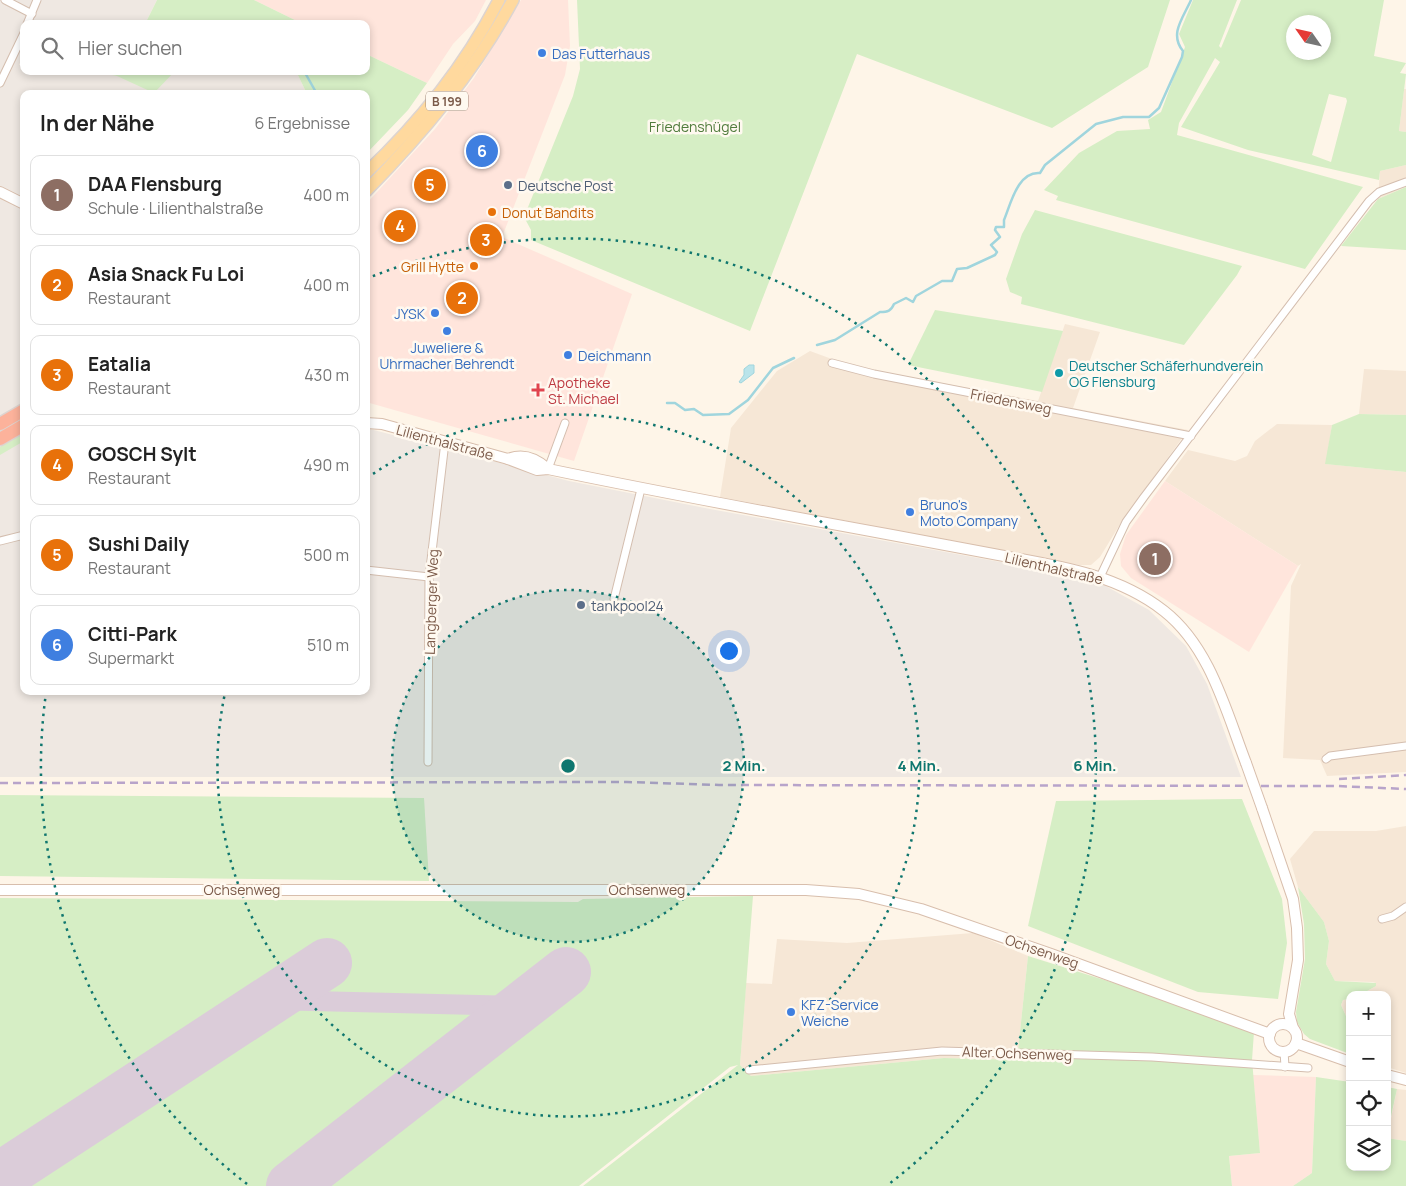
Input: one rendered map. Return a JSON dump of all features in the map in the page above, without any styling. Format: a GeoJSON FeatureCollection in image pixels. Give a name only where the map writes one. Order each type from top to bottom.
{"type":"FeatureCollection","features":[{"type":"Feature","properties":{"kind":"highway"},"geometry":{"type":"LineString","coordinates":[[0,424],[20,412]]}},
{"type":"Feature","properties":{"kind":"highway"},"geometry":{"type":"LineString","coordinates":[[0,439],[20,427]]}},
{"type":"Feature","properties":{"kind":"main road","name":"B 199"},"geometry":{"type":"LineString","coordinates":[[370,169],[413,124],[446,83],[499,0]]}},
{"type":"Feature","properties":{"kind":"main road","name":"B 199"},"geometry":{"type":"LineString","coordinates":[[370,187],[425,129],[455,91],[512,0]]}},
{"type":"Feature","properties":{"kind":"main road"},"geometry":{"type":"LineString","coordinates":[[0,192],[20,202]]}},
{"type":"Feature","properties":{"kind":"main road","name":"Lilienthalstraße"},"geometry":{"type":"LineString","coordinates":[[370,417],[382,424]]}},
{"type":"Feature","properties":{"kind":"main road","name":"Lilienthalstraße"},"geometry":{"type":"LineString","coordinates":[[370,422],[382,424],[508,459],[518,455],[539,462],[548,469],[641,489],[1034,562],[1100,577],[1143,596],[1165,612],[1184,631],[1204,659],[1218,689],[1262,808],[1293,899],[1297,928],[1298,960],[1289,1019],[1292,1028]]}},
{"type":"Feature","properties":{"kind":"main road","name":"Ochsenweg"},"geometry":{"type":"LineString","coordinates":[[0,890],[796,890],[859,894],[930,913],[1270,1034]]}},
{"type":"Feature","properties":{"kind":"main road","name":"Lilienthalstraße"},"geometry":{"type":"LineString","coordinates":[[1277,1025],[1287,1013],[1291,1000]]}},
{"type":"Feature","properties":{"kind":"main road"},"geometry":{"type":"LineString","coordinates":[[1286,1024],[1292,1028],[1296,1035],[1296,1043],[1291,1049],[1284,1051],[1272,1046],[1270,1034],[1277,1025],[1286,1024]]}},
{"type":"Feature","properties":{"kind":"main road"},"geometry":{"type":"LineString","coordinates":[[1296,1043],[1346,1061]]}},
{"type":"Feature","properties":{"kind":"main road"},"geometry":{"type":"LineString","coordinates":[[1391,1076],[1406,1080]]}},
{"type":"Feature","properties":{"kind":"street"},"geometry":{"type":"LineString","coordinates":[[6,0],[32,14]]}},
{"type":"Feature","properties":{"kind":"street"},"geometry":{"type":"LineString","coordinates":[[30,20],[37,0]]}},
{"type":"Feature","properties":{"kind":"street"},"geometry":{"type":"LineString","coordinates":[[0,84],[20,42]]}},
{"type":"Feature","properties":{"kind":"street"},"geometry":{"type":"LineString","coordinates":[[1100,577],[1126,522],[1369,201],[1379,192],[1406,182]]}},
{"type":"Feature","properties":{"kind":"street","name":"Friedensweg"},"geometry":{"type":"LineString","coordinates":[[832,363],[874,374],[1191,436]]}},
{"type":"Feature","properties":{"kind":"street"},"geometry":{"type":"LineString","coordinates":[[548,469],[565,423]]}},
{"type":"Feature","properties":{"kind":"street","name":"Langberger Weg"},"geometry":{"type":"LineString","coordinates":[[428,762],[429,577],[445,442]]}},
{"type":"Feature","properties":{"kind":"street"},"geometry":{"type":"LineString","coordinates":[[614,599],[641,489]]}},
{"type":"Feature","properties":{"kind":"street"},"geometry":{"type":"LineString","coordinates":[[0,541],[20,536]]}},
{"type":"Feature","properties":{"kind":"street"},"geometry":{"type":"LineString","coordinates":[[370,570],[429,577]]}},
{"type":"Feature","properties":{"kind":"street"},"geometry":{"type":"LineString","coordinates":[[1326,759],[1330,756],[1406,746]]}},
{"type":"Feature","properties":{"kind":"street"},"geometry":{"type":"LineString","coordinates":[[1382,919],[1393,916],[1406,908]]}},
{"type":"Feature","properties":{"kind":"street","name":"Alter Ochsenweg"},"geometry":{"type":"LineString","coordinates":[[749,1070],[942,1051],[1152,1057],[1308,1068]]}},
{"type":"Feature","properties":{"kind":"street"},"geometry":{"type":"LineString","coordinates":[[1284,1051],[1285,1067]]}},
{"type":"Feature","properties":{"kind":"shaded area"},"geometry":{"type":"Polygon","coordinates":[[[0,0],[157,0],[147,20],[20,20],[20,75],[168,77],[170,75],[298,75],[305,90],[20,90],[20,695],[370,695],[370,429],[569,481],[710,509],[1093,579],[1149,610],[1186,646],[1207,684],[1241,777],[0,777],[0,0]]]}},
{"type":"Feature","properties":{"kind":"shaded area"},"geometry":{"type":"Polygon","coordinates":[[[254,0],[486,0],[475,21],[453,44],[427,83],[370,56],[370,20],[295,20],[254,0]]]}},
{"type":"Feature","properties":{"kind":"shaded area"},"geometry":{"type":"Polygon","coordinates":[[[521,0],[568,0],[570,46],[565,75],[502,237],[632,294],[574,461],[370,403],[370,200],[435,129],[474,78],[521,0]]]}},
{"type":"Feature","properties":{"kind":"shaded area"},"geometry":{"type":"Polygon","coordinates":[[[1404,89],[1406,89],[1406,132],[1399,131],[1404,89]]]}},
{"type":"Feature","properties":{"kind":"shaded area"},"geometry":{"type":"Polygon","coordinates":[[[1406,165],[1406,187],[1378,199],[1380,171],[1406,165]]]}},
{"type":"Feature","properties":{"kind":"shaded area"},"geometry":{"type":"Polygon","coordinates":[[[1065,324],[1100,332],[1073,408],[1188,430],[1122,521],[1100,557],[1091,565],[1079,565],[720,497],[731,428],[777,371],[810,351],[840,362],[877,371],[1038,401],[1065,324]]]}},
{"type":"Feature","properties":{"kind":"shaded area"},"geometry":{"type":"Polygon","coordinates":[[[1364,369],[1406,371],[1406,415],[1359,414],[1364,369]]]}},
{"type":"Feature","properties":{"kind":"shaded area"},"geometry":{"type":"Polygon","coordinates":[[[1277,424],[1332,425],[1326,464],[1406,472],[1406,772],[1327,776],[1320,760],[1283,758],[1291,586],[1301,564],[1298,566],[1165,481],[1188,450],[1235,461],[1247,456],[1255,441],[1277,424]]]}},
{"type":"Feature","properties":{"kind":"shaded area"},"geometry":{"type":"Polygon","coordinates":[[[1165,481],[1298,566],[1249,652],[1131,578],[1121,566],[1120,554],[1126,535],[1165,481]]]}},
{"type":"Feature","properties":{"kind":"shaded area"},"geometry":{"type":"Polygon","coordinates":[[[1406,826],[1406,1073],[1391,1068],[1391,991],[1367,991],[1376,986],[1376,983],[1373,982],[1335,981],[1326,964],[1329,941],[1324,922],[1298,887],[1290,859],[1314,831],[1376,831],[1406,826]]]}},
{"type":"Feature","properties":{"kind":"shaded area"},"geometry":{"type":"Polygon","coordinates":[[[973,933],[1028,956],[1017,1060],[944,1058],[751,1076],[740,1065],[746,983],[772,984],[777,939],[847,943],[973,933]]]}},
{"type":"Feature","properties":{"kind":"shaded area"},"geometry":{"type":"Polygon","coordinates":[[[1343,1000],[1346,1000],[1346,1016],[1341,1005],[1343,1000]]]}},
{"type":"Feature","properties":{"kind":"shaded area"},"geometry":{"type":"Polygon","coordinates":[[[1253,1075],[1316,1077],[1312,1173],[1293,1186],[1232,1186],[1229,1156],[1260,1153],[1253,1075]]]}},
{"type":"Feature","properties":{"kind":"shaded area"},"geometry":{"type":"Polygon","coordinates":[[[1397,1089],[1406,1090],[1406,1141],[1391,1139],[1391,1118],[1397,1089]]]}},
{"type":"Feature","properties":{"kind":"green space"},"geometry":{"type":"Polygon","coordinates":[[[157,0],[254,0],[295,20],[147,20],[157,0]]]}},
{"type":"Feature","properties":{"kind":"green space","name":"Friedenshügel"},"geometry":{"type":"Polygon","coordinates":[[[577,0],[1170,0],[1148,67],[1052,128],[857,54],[750,331],[531,240],[531,230],[524,217],[573,96],[580,69],[577,0]]]}},
{"type":"Feature","properties":{"kind":"green space"},"geometry":{"type":"Polygon","coordinates":[[[1193,0],[1237,0],[1219,46],[1221,48],[1241,0],[1384,0],[1374,56],[1406,63],[1400,73],[1406,74],[1399,131],[1406,132],[1406,165],[1380,171],[1379,180],[1248,150],[1181,127],[1220,62],[1215,58],[1179,123],[1177,135],[1363,187],[1305,269],[1056,200],[1058,196],[1044,190],[1079,153],[1117,131],[1150,129],[1148,120],[1161,112],[1185,47],[1179,34],[1193,0]],[[1329,94],[1312,155],[1331,162],[1347,101],[1346,98],[1329,94]]]}},
{"type":"Feature","properties":{"kind":"green space"},"geometry":{"type":"Polygon","coordinates":[[[370,56],[427,83],[408,110],[370,150],[370,90],[305,90],[298,75],[370,75],[370,56]]]}},
{"type":"Feature","properties":{"kind":"green space"},"geometry":{"type":"Polygon","coordinates":[[[112,75],[171,75],[157,90],[147,90],[112,75]]]}},
{"type":"Feature","properties":{"kind":"green space"},"geometry":{"type":"Polygon","coordinates":[[[1406,187],[1406,250],[1341,246],[1378,199],[1406,187]]]}},
{"type":"Feature","properties":{"kind":"green space"},"geometry":{"type":"Polygon","coordinates":[[[1035,210],[1242,266],[1184,345],[1021,304],[1022,297],[1010,292],[1006,279],[1022,234],[1035,210]]]}},
{"type":"Feature","properties":{"kind":"green space"},"geometry":{"type":"Polygon","coordinates":[[[935,310],[1063,331],[1042,392],[908,365],[935,310]]]}},
{"type":"Feature","properties":{"kind":"green space"},"geometry":{"type":"Polygon","coordinates":[[[1359,414],[1406,415],[1406,472],[1325,464],[1332,425],[1359,414]]]}},
{"type":"Feature","properties":{"kind":"green space"},"geometry":{"type":"Polygon","coordinates":[[[20,435],[20,443],[0,455],[0,447],[20,435]]]}},
{"type":"Feature","properties":{"kind":"green space"},"geometry":{"type":"Polygon","coordinates":[[[0,795],[424,798],[429,881],[0,876],[0,795]]]}},
{"type":"Feature","properties":{"kind":"green space"},"geometry":{"type":"Polygon","coordinates":[[[1242,799],[1282,899],[1287,943],[1278,999],[1198,992],[1028,926],[1056,801],[1242,799]]]}},
{"type":"Feature","properties":{"kind":"green space"},"geometry":{"type":"Polygon","coordinates":[[[1298,887],[1324,922],[1329,941],[1326,964],[1335,981],[1376,983],[1376,986],[1367,991],[1346,991],[1346,1000],[1343,1000],[1341,1005],[1346,1016],[1346,1052],[1310,1039],[1304,1034],[1297,1022],[1296,1012],[1305,959],[1304,924],[1298,887]]]}},
{"type":"Feature","properties":{"kind":"green space"},"geometry":{"type":"Polygon","coordinates":[[[753,896],[740,1065],[751,1076],[944,1058],[1017,1060],[1028,956],[1130,988],[1254,1032],[1252,1060],[1260,1153],[1229,1156],[1232,1186],[583,1186],[738,1065],[730,1067],[579,1186],[0,1186],[0,898],[578,902],[583,899],[753,896]]]}},
{"type":"Feature","properties":{"kind":"green space"},"geometry":{"type":"Polygon","coordinates":[[[1316,1077],[1346,1081],[1346,1171],[1391,1171],[1391,1139],[1406,1141],[1406,1186],[1293,1186],[1312,1173],[1316,1077]]]}},
{"type":"Feature","properties":{"kind":"green space"},"geometry":{"type":"Polygon","coordinates":[[[1391,1088],[1397,1089],[1391,1117],[1391,1088]]]}},
{"type":"Feature","properties":{"kind":"water"},"geometry":{"type":"Polygon","coordinates":[[[749,365],[754,365],[754,373],[741,383],[739,382],[744,375],[744,369],[749,365]]]}},
{"type":"Feature","properties":{"kind":"waterway"},"geometry":{"type":"LineString","coordinates":[[817,345],[835,340],[880,312],[889,311],[894,304],[906,298],[913,302],[916,296],[942,281],[952,281],[957,269],[967,268],[995,255],[997,252],[991,245],[1000,237],[995,230],[996,227],[1004,227],[1004,220],[1016,189],[1026,177],[1040,173],[1045,165],[1096,124],[1123,117],[1149,117],[1159,108],[1182,57],[1183,51],[1179,45],[1177,32],[1191,0]]}},
{"type":"Feature","properties":{"kind":"waterway"},"geometry":{"type":"LineString","coordinates":[[306,75],[315,90]]}},
{"type":"Feature","properties":{"kind":"waterway"},"geometry":{"type":"LineString","coordinates":[[667,403],[675,403],[685,410],[694,409],[703,415],[729,414],[748,400],[773,368],[794,358]]}},
{"type":"Feature","properties":{"kind":"taxiway"},"geometry":{"type":"LineString","coordinates":[[270,1000],[523,1006]]}},
{"type":"Feature","properties":{"kind":"runway"},"geometry":{"type":"LineString","coordinates":[[0,1177],[327,963]]}},
{"type":"Feature","properties":{"kind":"runway"},"geometry":{"type":"LineString","coordinates":[[291,1186],[566,972]]}},
{"type":"Feature","properties":{"kind":"railway"},"geometry":{"type":"LineString","coordinates":[[1339,779],[1406,775]]}},
{"type":"Feature","properties":{"kind":"railway"},"geometry":{"type":"LineString","coordinates":[[0,783],[627,782],[719,785],[1337,786],[1406,789]]}},
{"type":"Feature","properties":{"kind":"place","name":"Das Futterhaus"},"geometry":{"type":"Point","coordinates":[542,53]}},
{"type":"Feature","properties":{"kind":"place","name":"Citti-Park"},"geometry":{"type":"Point","coordinates":[482,151]}},
{"type":"Feature","properties":{"kind":"place","name":"Sushi Daily"},"geometry":{"type":"Point","coordinates":[430,185]}},
{"type":"Feature","properties":{"kind":"place","name":"Deutsche Post"},"geometry":{"type":"Point","coordinates":[508,185]}},
{"type":"Feature","properties":{"kind":"place","name":"Donut Bandits"},"geometry":{"type":"Point","coordinates":[492,212]}},
{"type":"Feature","properties":{"kind":"place","name":"GOSCH Sylt"},"geometry":{"type":"Point","coordinates":[400,226]}},
{"type":"Feature","properties":{"kind":"place","name":"Eatalia"},"geometry":{"type":"Point","coordinates":[486,240]}},
{"type":"Feature","properties":{"kind":"place","name":"Grill Hytte"},"geometry":{"type":"Point","coordinates":[474,266]}},
{"type":"Feature","properties":{"kind":"place","name":"Asia Snack Fu Loi"},"geometry":{"type":"Point","coordinates":[462,298]}},
{"type":"Feature","properties":{"kind":"place","name":"JYSK"},"geometry":{"type":"Point","coordinates":[435,313]}},
{"type":"Feature","properties":{"kind":"place","name":"Juweliere & Uhrmacher Behrendt"},"geometry":{"type":"Point","coordinates":[447,331]}},
{"type":"Feature","properties":{"kind":"place","name":"Deichmann"},"geometry":{"type":"Point","coordinates":[568,355]}},
{"type":"Feature","properties":{"kind":"place","name":"Deutscher Schäferhundverein OG Flensburg"},"geometry":{"type":"Point","coordinates":[1059,373]}},
{"type":"Feature","properties":{"kind":"place","name":"Apotheke St. Michael"},"geometry":{"type":"Point","coordinates":[538,390]}},
{"type":"Feature","properties":{"kind":"place","name":"Bruno's Moto Company"},"geometry":{"type":"Point","coordinates":[910,512]}},
{"type":"Feature","properties":{"kind":"place","name":"DAA Flensburg"},"geometry":{"type":"Point","coordinates":[1155,559]}},
{"type":"Feature","properties":{"kind":"place","name":"tankpool24"},"geometry":{"type":"Point","coordinates":[581,605]}},
{"type":"Feature","properties":{"kind":"place","name":"KFZ-Service Weiche"},"geometry":{"type":"Point","coordinates":[791,1012]}}]}
